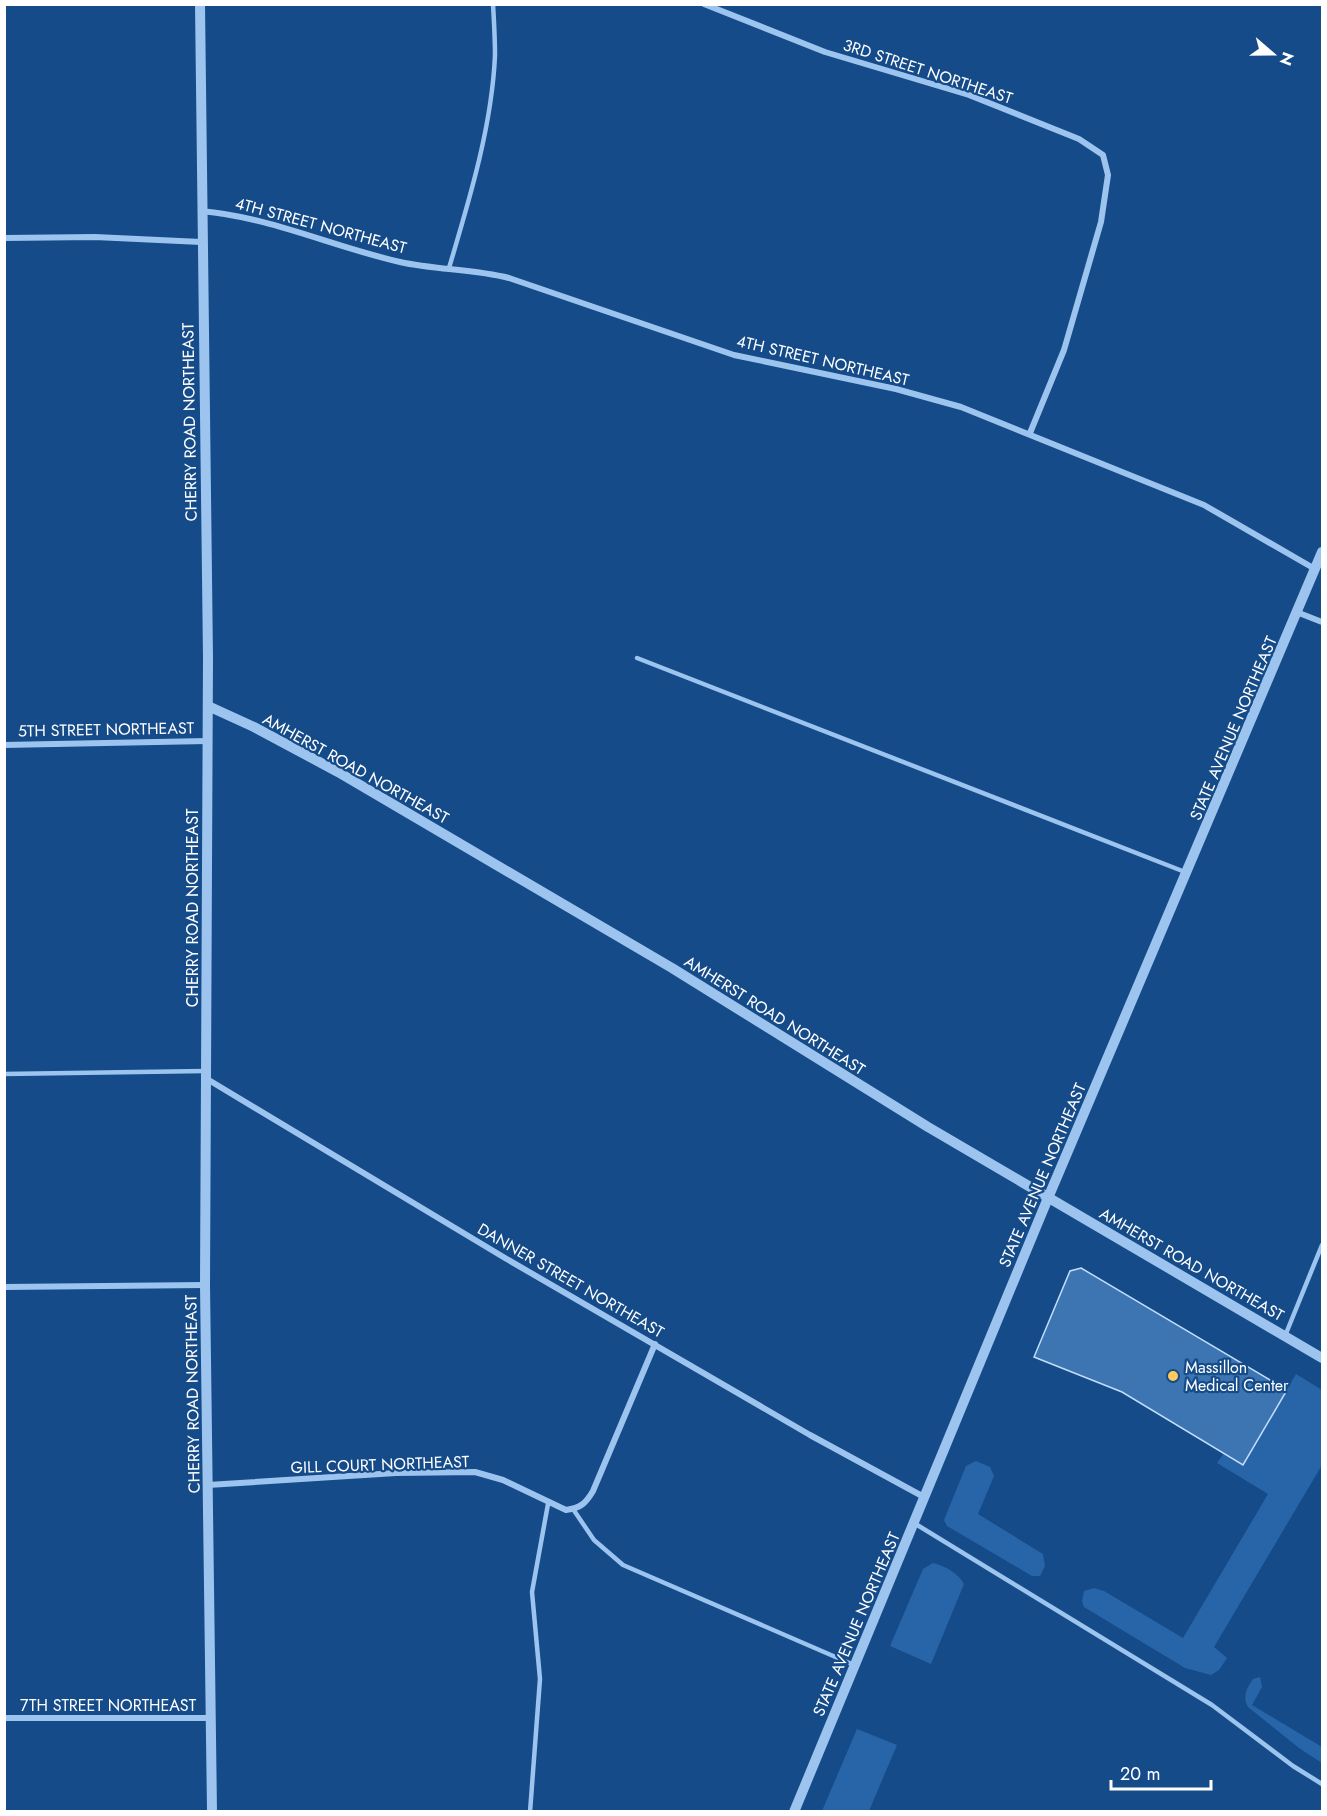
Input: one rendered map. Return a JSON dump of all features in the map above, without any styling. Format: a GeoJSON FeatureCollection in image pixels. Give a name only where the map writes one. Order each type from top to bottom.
{"type":"FeatureCollection","features":[{"type":"Feature","properties":{"kind":"street","name":"CHERRY ROAD NORTHEAST"},"geometry":{"type":"LineString","coordinates":[[200,4],[200,210],[207,706],[208,1075],[205,1285],[212,1812]]}},
{"type":"Feature","properties":{"kind":"street","name":"3RD STREET NORTHEAST"},"geometry":{"type":"LineString","coordinates":[[704,4],[825,52],[969,95],[1079,139],[1103,155],[1108,175],[1101,222],[1064,350],[1030,433]]}},
{"type":"Feature","properties":{"kind":"street","name":"4TH STREET NORTHEAST"},"geometry":{"type":"LineString","coordinates":[[200,210],[234,214],[277,225],[346,248],[403,263],[485,272],[509,278],[734,355],[896,389],[961,407],[1204,505],[1315,569]]}},
{"type":"Feature","properties":{"kind":"street"},"geometry":{"type":"LineString","coordinates":[[4,238],[95,237],[201,242]]}},
{"type":"Feature","properties":{"kind":"street","name":"STATE AVENUE NORTHEAST"},"geometry":{"type":"LineString","coordinates":[[794,1812],[1048,1198],[1299,613],[1323,552]]}},
{"type":"Feature","properties":{"kind":"street"},"geometry":{"type":"LineString","coordinates":[[1299,613],[1323,622]]}},
{"type":"Feature","properties":{"kind":"street","name":"AMHERST ROAD NORTHEAST"},"geometry":{"type":"LineString","coordinates":[[207,706],[254,727],[388,802],[672,968],[1048,1198],[1323,1358]]}},
{"type":"Feature","properties":{"kind":"street","name":"5TH STREET NORTHEAST"},"geometry":{"type":"LineString","coordinates":[[4,745],[207,741]]}},
{"type":"Feature","properties":{"kind":"street","name":"DANNER STREET NORTHEAST"},"geometry":{"type":"LineString","coordinates":[[208,1075],[505,1258],[656,1344],[810,1436],[924,1497]]}},
{"type":"Feature","properties":{"kind":"street"},"geometry":{"type":"LineString","coordinates":[[4,1287],[205,1285]]}},
{"type":"Feature","properties":{"kind":"street"},"geometry":{"type":"LineString","coordinates":[[573,1509],[586,1503],[593,1491],[656,1344]]}},
{"type":"Feature","properties":{"kind":"street","name":"GILL COURT NORTHEAST"},"geometry":{"type":"LineString","coordinates":[[208,1485],[396,1473],[475,1472],[503,1479],[548,1504],[567,1510],[573,1509]]}},
{"type":"Feature","properties":{"kind":"street","name":"7TH STREET NORTHEAST"},"geometry":{"type":"LineString","coordinates":[[4,1718],[212,1718]]}},
{"type":"Feature","properties":{"kind":"lane"},"geometry":{"type":"LineString","coordinates":[[449,268],[469,202],[485,124],[495,56],[493,4]]}},
{"type":"Feature","properties":{"kind":"lane"},"geometry":{"type":"LineString","coordinates":[[637,658],[1187,873]]}},
{"type":"Feature","properties":{"kind":"lane"},"geometry":{"type":"LineString","coordinates":[[4,1074],[208,1075]]}},
{"type":"Feature","properties":{"kind":"lane"},"geometry":{"type":"LineString","coordinates":[[1285,1336],[1323,1245]]}},
{"type":"Feature","properties":{"kind":"lane"},"geometry":{"type":"LineString","coordinates":[[530,1812],[540,1679],[532,1592],[548,1504]]}},
{"type":"Feature","properties":{"kind":"lane"},"geometry":{"type":"LineString","coordinates":[[573,1509],[594,1540],[623,1565],[854,1665]]}},
{"type":"Feature","properties":{"kind":"lane"},"geometry":{"type":"LineString","coordinates":[[914,1523],[1212,1705],[1293,1766],[1323,1784]]}},
{"type":"Feature","properties":{"kind":"shaded area"},"geometry":{"type":"Polygon","coordinates":[[[1296,1374],[1322,1390],[1322,1465],[1214,1647],[1227,1658],[1219,1670],[1211,1675],[1185,1668],[1084,1607],[1082,1601],[1084,1591],[1094,1588],[1104,1591],[1183,1638],[1268,1494],[1217,1463],[1224,1453],[1243,1464],[1296,1374]]]}},
{"type":"Feature","properties":{"kind":"shaded area"},"geometry":{"type":"Polygon","coordinates":[[[976,1461],[990,1467],[994,1476],[978,1514],[1043,1554],[1045,1566],[1040,1576],[1032,1576],[947,1526],[944,1520],[966,1466],[976,1461]]]}},
{"type":"Feature","properties":{"kind":"shaded area"},"geometry":{"type":"Polygon","coordinates":[[[933,1563],[951,1570],[964,1584],[931,1664],[890,1646],[923,1569],[933,1563]]]}},
{"type":"Feature","properties":{"kind":"shaded area"},"geometry":{"type":"Polygon","coordinates":[[[1260,1677],[1262,1687],[1252,1705],[1322,1747],[1322,1763],[1299,1748],[1248,1707],[1245,1699],[1247,1689],[1253,1679],[1260,1677]]]}},
{"type":"Feature","properties":{"kind":"shaded area"},"geometry":{"type":"Polygon","coordinates":[[[857,1729],[897,1745],[869,1811],[822,1811],[857,1729]]]}},
{"type":"Feature","properties":{"kind":"building","name":"Massillon Medical Center"},"geometry":{"type":"Polygon","coordinates":[[[1081,1268],[1287,1390],[1243,1465],[1122,1392],[1034,1357],[1070,1271],[1081,1268]]]}},
{"type":"Feature","properties":{"kind":"place","name":"Massillon Medical Center"},"geometry":{"type":"Point","coordinates":[1173,1376]}}]}
